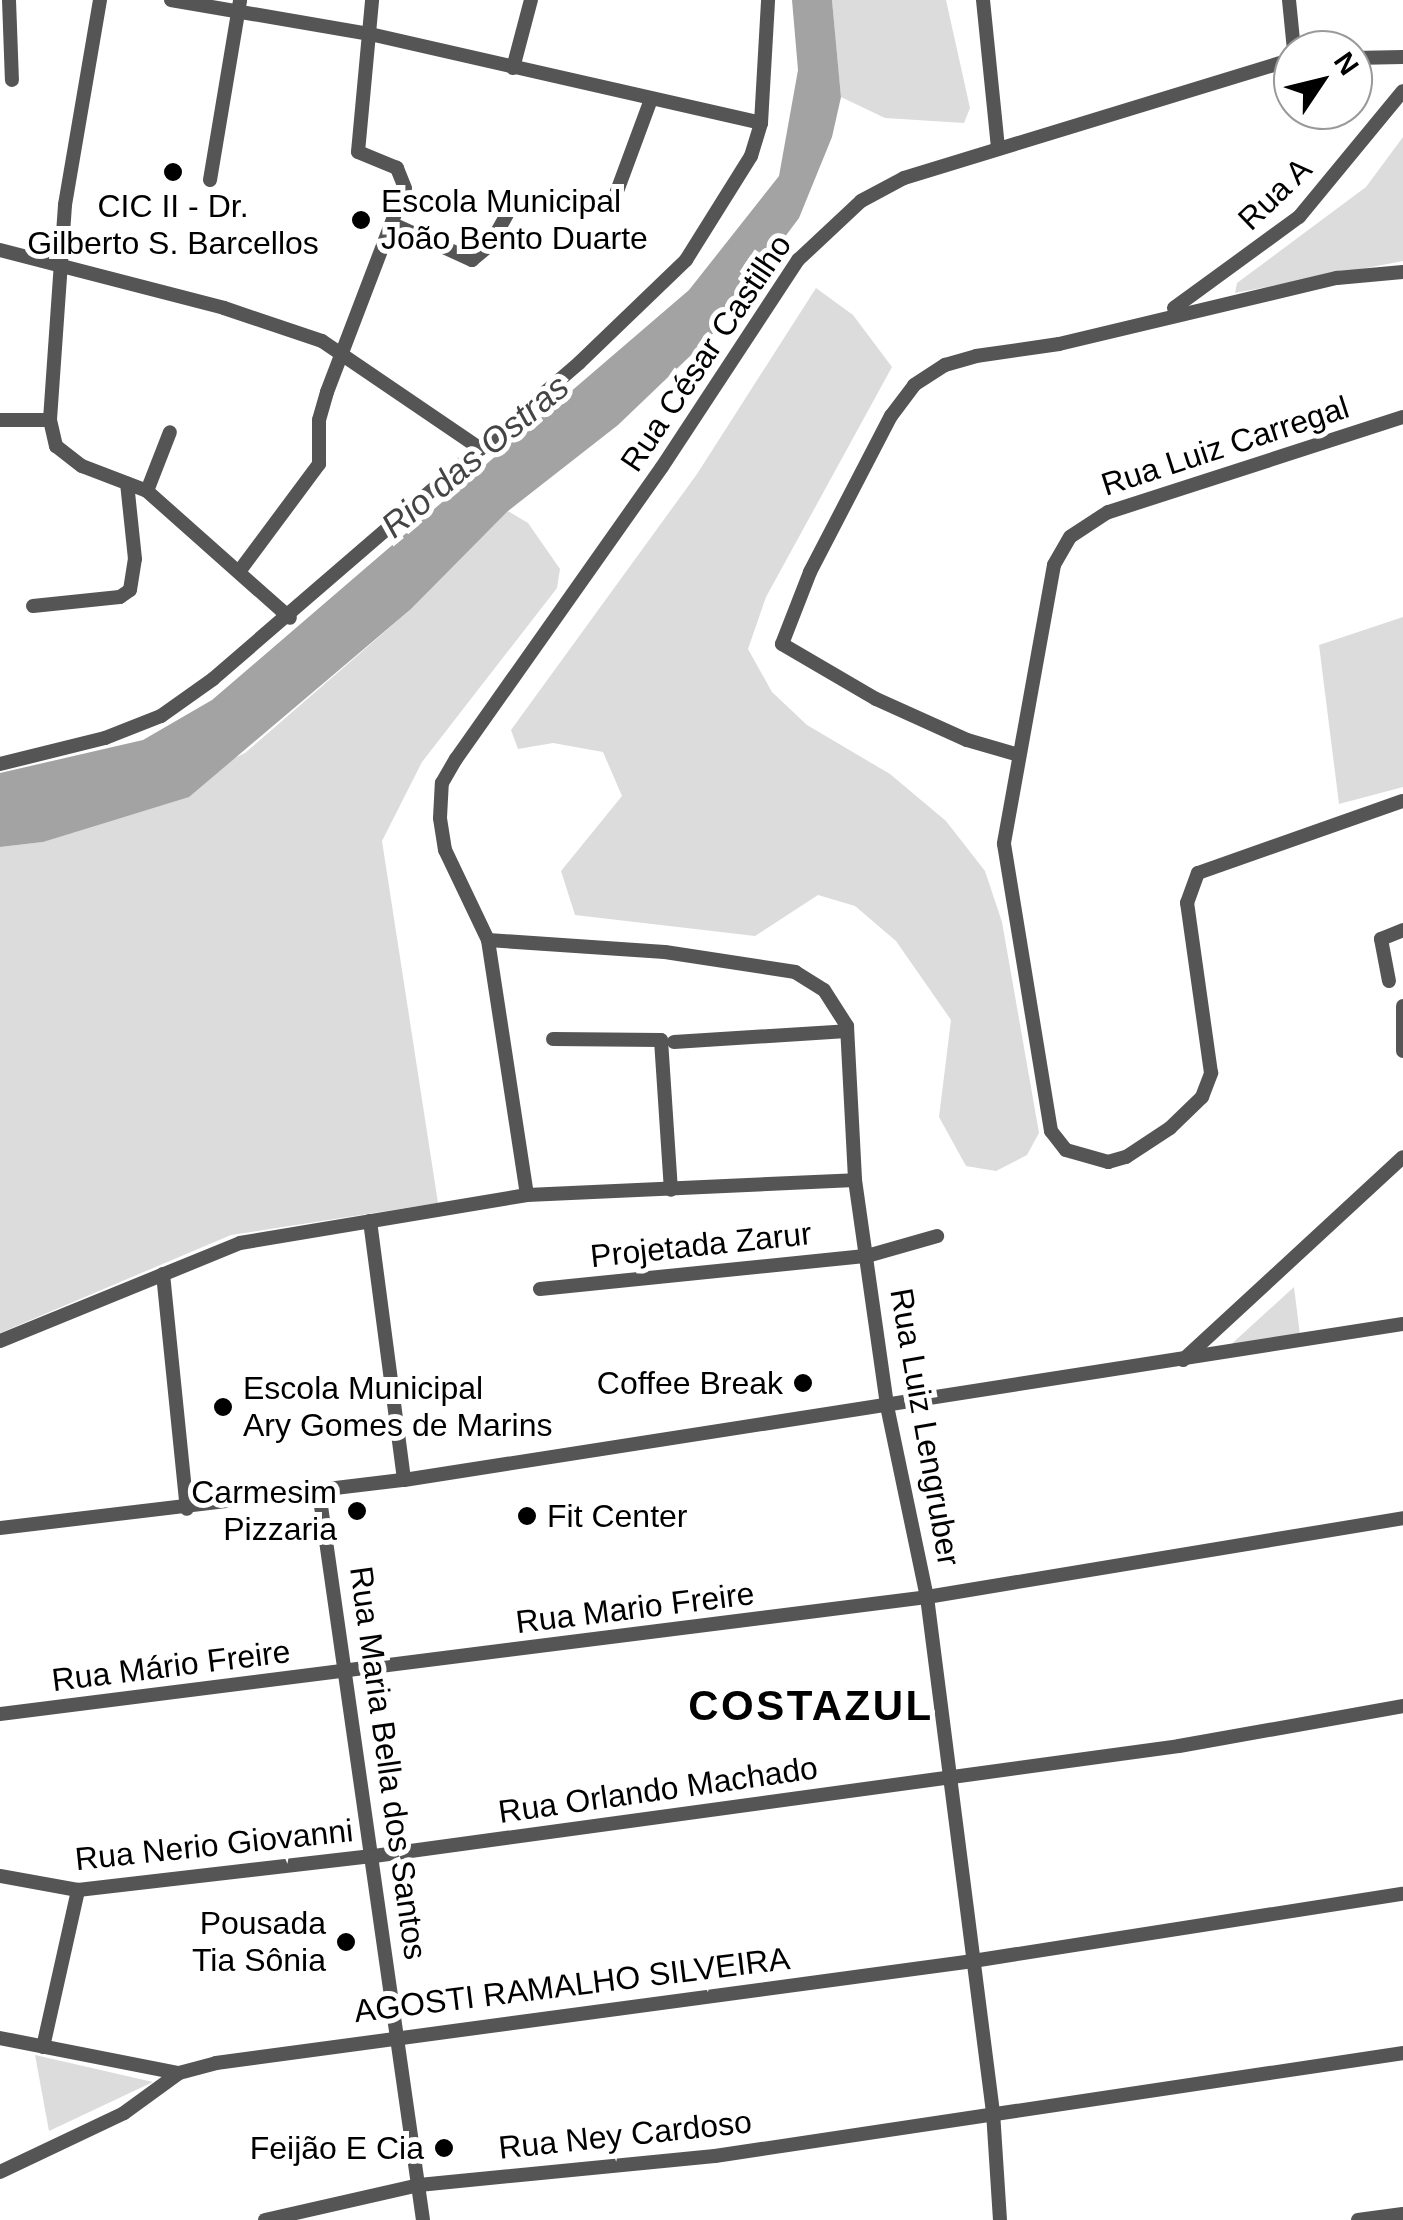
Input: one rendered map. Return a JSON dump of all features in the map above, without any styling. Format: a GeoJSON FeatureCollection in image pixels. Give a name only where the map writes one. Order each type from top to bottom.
{"type":"FeatureCollection","features":[{"type":"Feature","properties":{"kind":"street"},"geometry":{"type":"LineString","coordinates":[[8,0],[12,80]]}},
{"type":"Feature","properties":{"kind":"street"},"geometry":{"type":"LineString","coordinates":[[100,0],[74,128],[50,420],[63,454],[147,491],[240,569],[290,618]]}},
{"type":"Feature","properties":{"kind":"street"},"geometry":{"type":"LineString","coordinates":[[171,0],[240,6],[761,123]]}},
{"type":"Feature","properties":{"kind":"street"},"geometry":{"type":"LineString","coordinates":[[240,569],[319,464],[319,420],[393,224],[404,177],[358,152],[372,0]]}},
{"type":"Feature","properties":{"kind":"street"},"geometry":{"type":"LineString","coordinates":[[513,68],[532,0]]}},
{"type":"Feature","properties":{"kind":"street"},"geometry":{"type":"LineString","coordinates":[[0,764],[105,738],[160,716],[290,618],[686,260],[720,214],[761,123],[768,0]]}},
{"type":"Feature","properties":{"kind":"street"},"geometry":{"type":"LineString","coordinates":[[983,0],[998,148]]}},
{"type":"Feature","properties":{"kind":"street"},"geometry":{"type":"LineString","coordinates":[[1289,0],[1292,30]]}},
{"type":"Feature","properties":{"kind":"street"},"geometry":{"type":"LineString","coordinates":[[210,180],[240,6]]}},
{"type":"Feature","properties":{"kind":"street"},"geometry":{"type":"LineString","coordinates":[[1373,58],[1403,57]]}},
{"type":"Feature","properties":{"kind":"street","name":"Rua César Castilho"},"geometry":{"type":"LineString","coordinates":[[528,1195],[488,940],[445,850],[442,783],[456,759],[798,260],[861,201],[904,178],[1273,65]]}},
{"type":"Feature","properties":{"kind":"street","name":"Rua A"},"geometry":{"type":"LineString","coordinates":[[1164,315],[1299,217],[1403,91]]}},
{"type":"Feature","properties":{"kind":"street"},"geometry":{"type":"LineString","coordinates":[[613,202],[650,99]]}},
{"type":"Feature","properties":{"kind":"street"},"geometry":{"type":"LineString","coordinates":[[393,224],[472,260],[490,245],[506,214]]}},
{"type":"Feature","properties":{"kind":"street"},"geometry":{"type":"LineString","coordinates":[[0,250],[60,270],[224,308],[345,351],[481,448]]}},
{"type":"Feature","properties":{"kind":"street"},"geometry":{"type":"LineString","coordinates":[[1020,755],[967,740],[876,699],[790,654],[781,638],[891,416],[914,385],[961,360],[1060,344],[1164,315],[1337,278],[1403,272]]}},
{"type":"Feature","properties":{"kind":"street","name":"Rua Luiz Carregal"},"geometry":{"type":"LineString","coordinates":[[1403,417],[1088,521],[1070,536],[1054,565],[1004,844],[1050,1130],[1066,1150],[1108,1162],[1170,1128],[1202,1097],[1210,1074],[1187,903],[1198,873],[1403,801]]}},
{"type":"Feature","properties":{"kind":"street"},"geometry":{"type":"LineString","coordinates":[[0,420],[50,420]]}},
{"type":"Feature","properties":{"kind":"street"},"geometry":{"type":"LineString","coordinates":[[147,491],[170,432]]}},
{"type":"Feature","properties":{"kind":"street"},"geometry":{"type":"LineString","coordinates":[[33,606],[120,598],[130,590],[134,559],[127,484]]}},
{"type":"Feature","properties":{"kind":"street"},"geometry":{"type":"LineString","coordinates":[[1389,982],[1382,939],[1403,930]]}},
{"type":"Feature","properties":{"kind":"street","name":"Rua Luiz Lengruber"},"geometry":{"type":"LineString","coordinates":[[488,940],[665,952],[795,972],[824,990],[847,1031],[854,1180],[886,1406],[927,1598],[992,2112],[1000,2220]]}},
{"type":"Feature","properties":{"kind":"street"},"geometry":{"type":"LineString","coordinates":[[1403,1006],[1403,1050]]}},
{"type":"Feature","properties":{"kind":"street"},"geometry":{"type":"LineString","coordinates":[[674,1042],[847,1031]]}},
{"type":"Feature","properties":{"kind":"street"},"geometry":{"type":"LineString","coordinates":[[554,1040],[661,1040],[670,1190]]}},
{"type":"Feature","properties":{"kind":"street"},"geometry":{"type":"LineString","coordinates":[[1181,1361],[1403,1158]]}},
{"type":"Feature","properties":{"kind":"street"},"geometry":{"type":"LineString","coordinates":[[0,1341],[240,1242],[528,1195],[854,1180]]}},
{"type":"Feature","properties":{"kind":"street"},"geometry":{"type":"LineString","coordinates":[[370,1221],[404,1480]]}},
{"type":"Feature","properties":{"kind":"street","name":"Projetada Zarur"},"geometry":{"type":"LineString","coordinates":[[540,1289],[867,1256],[937,1236]]}},
{"type":"Feature","properties":{"kind":"street"},"geometry":{"type":"LineString","coordinates":[[163,1274],[187,1509]]}},
{"type":"Feature","properties":{"kind":"street"},"geometry":{"type":"LineString","coordinates":[[0,1528],[187,1509],[404,1480],[1403,1324]]}},
{"type":"Feature","properties":{"kind":"street","name":"Rua Maria Bella dos Santos"},"geometry":{"type":"LineString","coordinates":[[319,1492],[349,1673],[423,2220]]}},
{"type":"Feature","properties":{"kind":"street","name":"Rua Mario Freire"},"geometry":{"type":"LineString","coordinates":[[349,1673],[927,1598],[1403,1518]]}},
{"type":"Feature","properties":{"kind":"street","name":"Rua Mário Freire"},"geometry":{"type":"LineString","coordinates":[[0,1714],[349,1673]]}},
{"type":"Feature","properties":{"kind":"street","name":"Rua Orlando Machado"},"geometry":{"type":"LineString","coordinates":[[374,1856],[949,1778],[1403,1706]]}},
{"type":"Feature","properties":{"kind":"street","name":"Rua Nerio Giovanni"},"geometry":{"type":"LineString","coordinates":[[0,1876],[78,1890],[374,1856]]}},
{"type":"Feature","properties":{"kind":"street"},"geometry":{"type":"LineString","coordinates":[[43,2047],[78,1890]]}},
{"type":"Feature","properties":{"kind":"street","name":"AGOSTI RAMALHO SILVEIRA"},"geometry":{"type":"LineString","coordinates":[[179,2073],[399,2035],[972,1962],[1403,1894]]}},
{"type":"Feature","properties":{"kind":"street"},"geometry":{"type":"LineString","coordinates":[[0,2038],[179,2073]]}},
{"type":"Feature","properties":{"kind":"street","name":"Rua Ney Cardoso"},"geometry":{"type":"LineString","coordinates":[[265,2220],[419,2185],[715,2156],[1403,2053]]}},
{"type":"Feature","properties":{"kind":"street"},"geometry":{"type":"LineString","coordinates":[[0,2172],[124,2113],[179,2073]]}},
{"type":"Feature","properties":{"kind":"street"},"geometry":{"type":"LineString","coordinates":[[1358,2220],[1403,2214]]}},
{"type":"Feature","properties":{"kind":"shaded area"},"geometry":{"type":"Polygon","coordinates":[[[792,0],[832,0],[841,97],[832,137],[799,218],[710,337],[618,425],[508,511],[411,609],[189,797],[43,842],[0,847],[0,773],[143,740],[212,700],[689,290],[779,176],[798,70],[792,0]]]}},
{"type":"Feature","properties":{"kind":"shaded area"},"geometry":{"type":"Polygon","coordinates":[[[832,0],[946,0],[970,108],[964,123],[885,118],[841,97],[832,0]]]}},
{"type":"Feature","properties":{"kind":"shaded area"},"geometry":{"type":"Polygon","coordinates":[[[1403,137],[1403,261],[1235,293],[1237,283],[1366,187],[1403,137]]]}},
{"type":"Feature","properties":{"kind":"shaded area"},"geometry":{"type":"Polygon","coordinates":[[[816,288],[853,315],[892,367],[766,597],[748,649],[772,692],[807,725],[890,774],[946,821],[985,871],[1002,922],[1039,1133],[1027,1155],[996,1171],[966,1166],[939,1117],[951,1020],[896,941],[855,906],[818,895],[755,936],[575,915],[561,871],[622,796],[603,752],[553,743],[518,749],[511,730],[697,474],[816,288]]]}},
{"type":"Feature","properties":{"kind":"shaded area"},"geometry":{"type":"Polygon","coordinates":[[[508,511],[528,523],[560,569],[557,588],[422,762],[382,841],[438,1203],[231,1235],[0,1333],[0,847],[43,842],[99,822],[245,753],[411,609],[508,511]]]}},
{"type":"Feature","properties":{"kind":"shaded area"},"geometry":{"type":"Polygon","coordinates":[[[1403,617],[1403,787],[1339,804],[1319,645],[1403,617]]]}},
{"type":"Feature","properties":{"kind":"shaded area"},"geometry":{"type":"Polygon","coordinates":[[[1294,1287],[1300,1335],[1226,1349],[1294,1287]]]}},
{"type":"Feature","properties":{"kind":"shaded area"},"geometry":{"type":"Polygon","coordinates":[[[35,2055],[153,2082],[49,2131],[35,2055]]]}},
{"type":"Feature","properties":{"kind":"place","name":"CIC II - Dr. Gilberto S. Barcellos"},"geometry":{"type":"Point","coordinates":[173,172]}},
{"type":"Feature","properties":{"kind":"place","name":"Escola Municipal João Bento Duarte"},"geometry":{"type":"Point","coordinates":[361,220]}},
{"type":"Feature","properties":{"kind":"place","name":"Coffee Break"},"geometry":{"type":"Point","coordinates":[803,1383]}},
{"type":"Feature","properties":{"kind":"place","name":"Escola Municipal Ary Gomes de Marins"},"geometry":{"type":"Point","coordinates":[223,1407]}},
{"type":"Feature","properties":{"kind":"place","name":"Carmesim Pizzaria"},"geometry":{"type":"Point","coordinates":[357,1511]}},
{"type":"Feature","properties":{"kind":"place","name":"Fit Center"},"geometry":{"type":"Point","coordinates":[527,1516]}},
{"type":"Feature","properties":{"kind":"place","name":"Pousada Tia Sônia"},"geometry":{"type":"Point","coordinates":[346,1942]}},
{"type":"Feature","properties":{"kind":"place","name":"Feijão E Cia"},"geometry":{"type":"Point","coordinates":[444,2148]}},
{"type":"Feature","properties":{"kind":"district","name":"COSTAZUL"},"geometry":{"type":"Point","coordinates":[811,1706]}},
{"type":"Feature","properties":{"kind":"water label","name":"Rio das Ostras"},"geometry":{"type":"Point","coordinates":[475,456]}}]}
